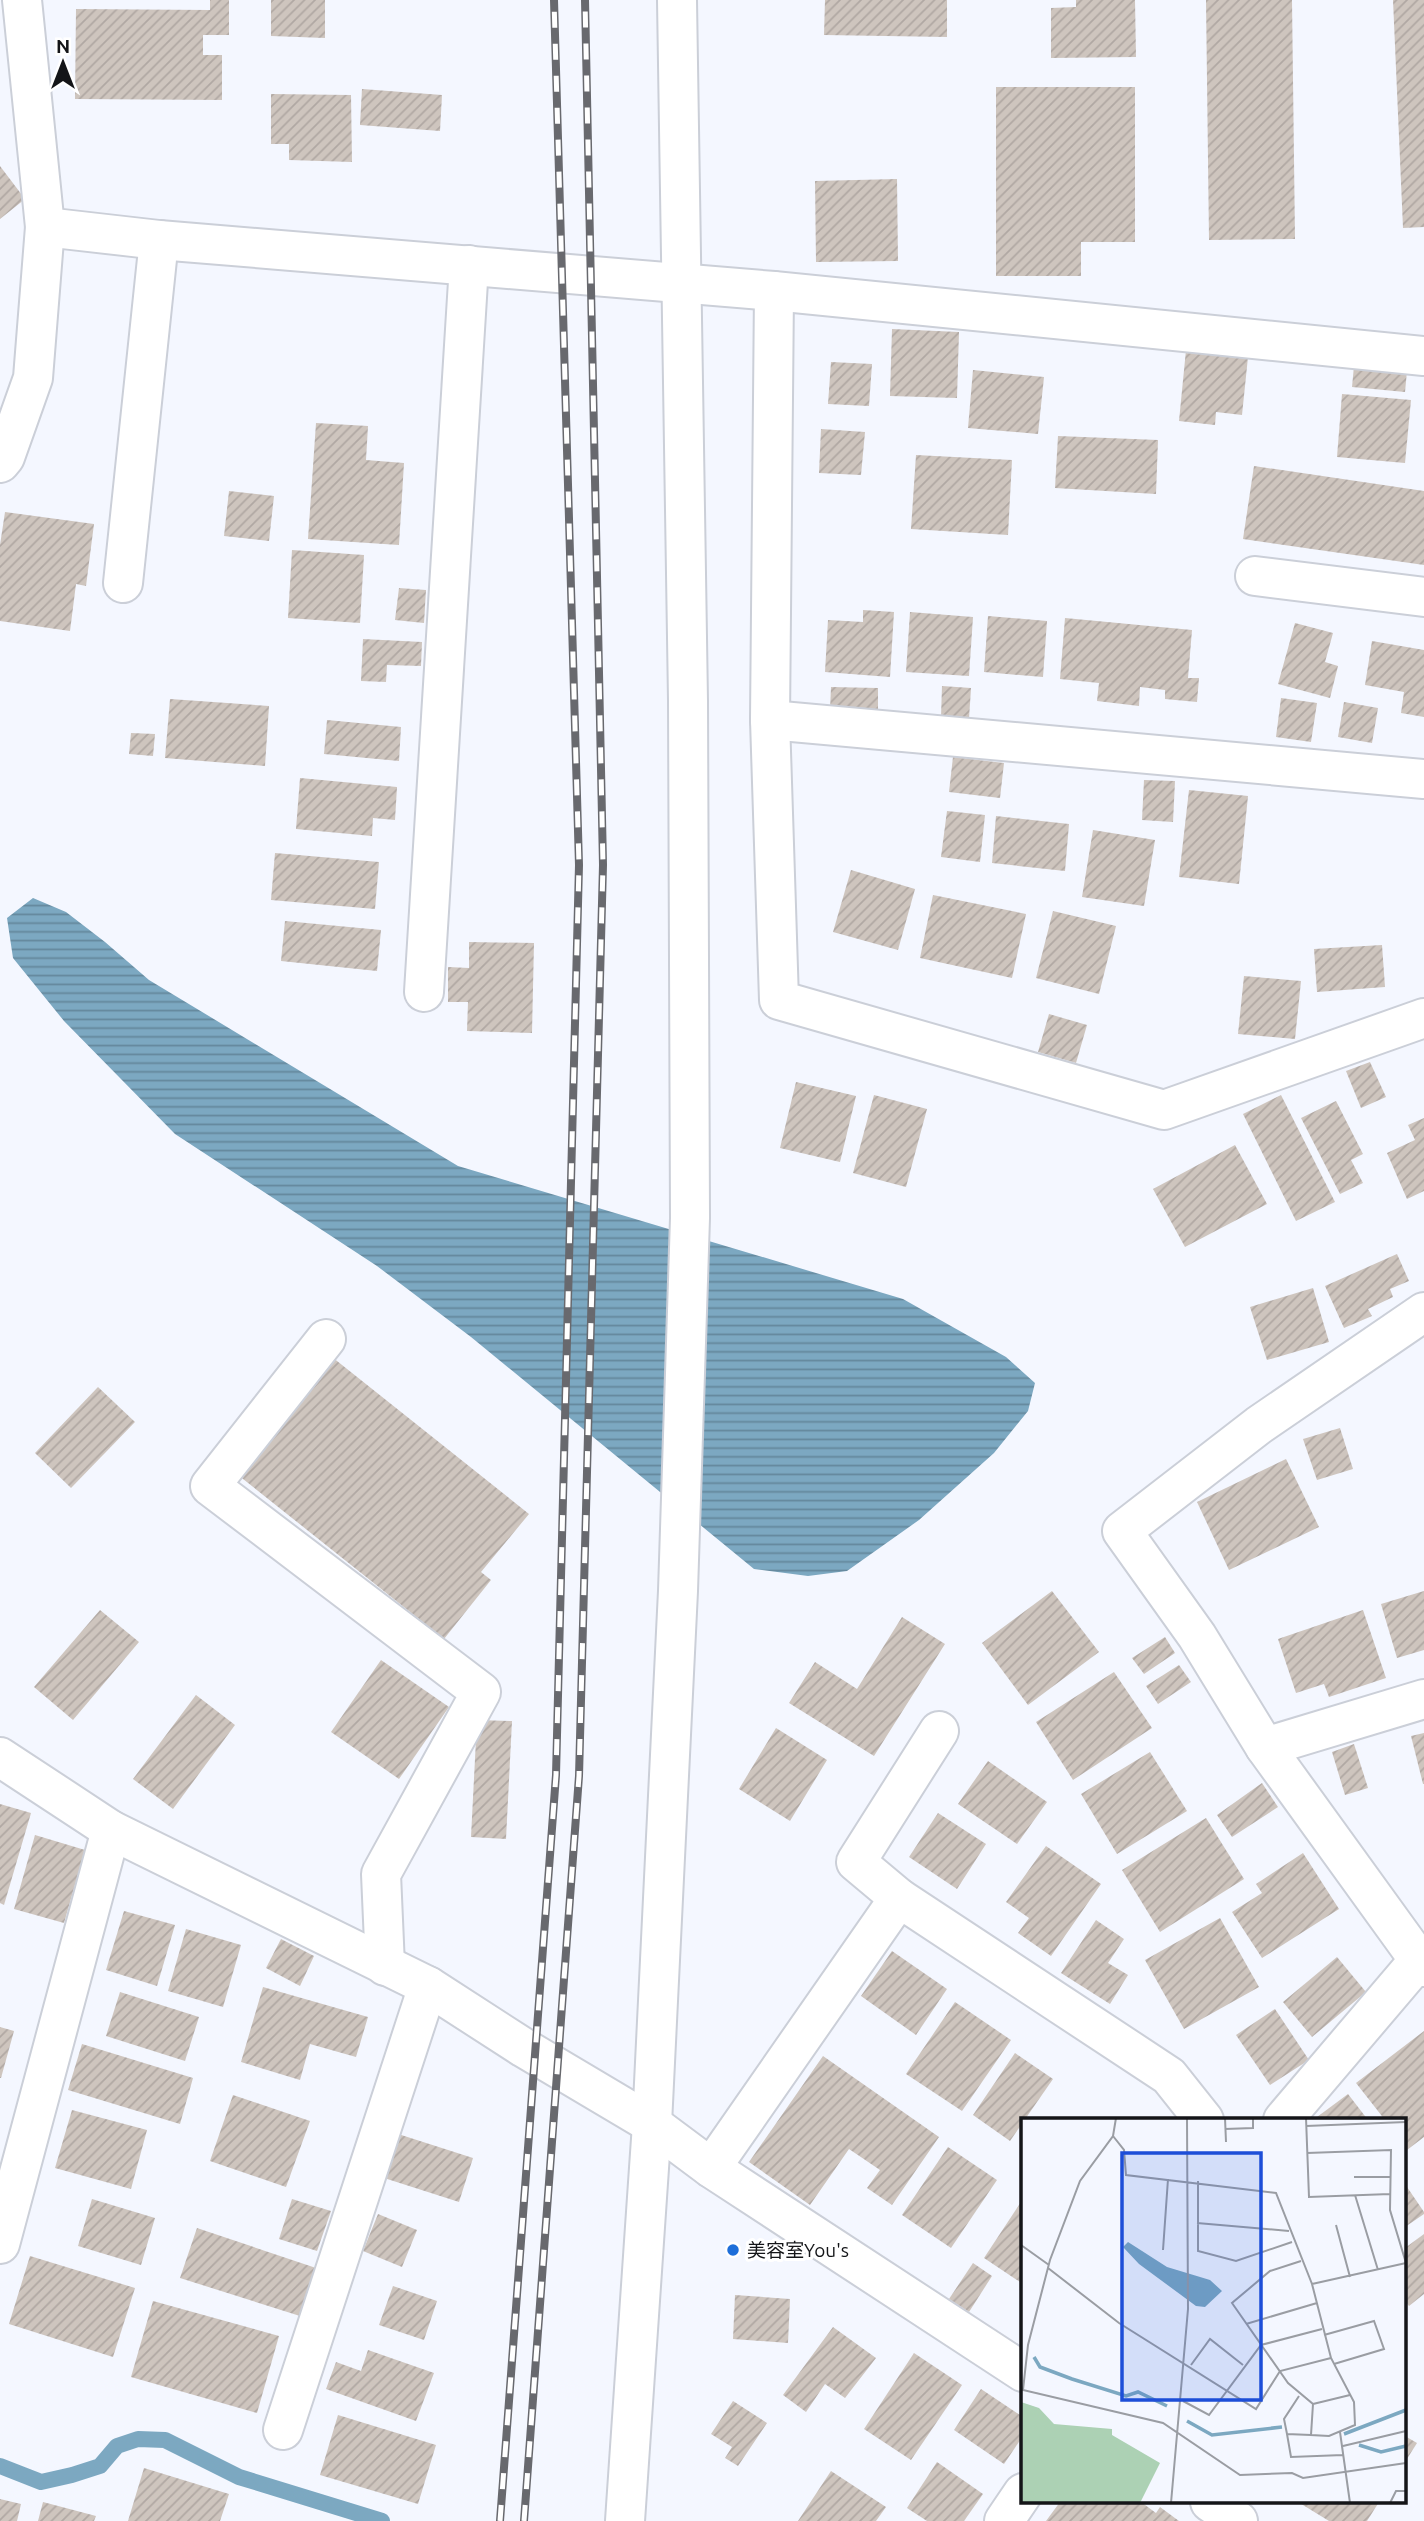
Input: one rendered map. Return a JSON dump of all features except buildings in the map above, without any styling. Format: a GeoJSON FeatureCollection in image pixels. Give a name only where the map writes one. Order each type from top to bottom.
{"type":"FeatureCollection","features":[{"type":"Feature","properties":{"kind":"street"},"geometry":{"type":"LineString","coordinates":[[0,463],[5,457],[33,378],[44,227],[22,0]]}},
{"type":"Feature","properties":{"kind":"street"},"geometry":{"type":"LineString","coordinates":[[625,2521],[652,2124],[678,1591],[690,1218],[683,283],[677,0]]}},
{"type":"Feature","properties":{"kind":"street"},"geometry":{"type":"LineString","coordinates":[[44,227],[159,240],[774,291],[1424,356]]}},
{"type":"Feature","properties":{"kind":"street"},"geometry":{"type":"LineString","coordinates":[[123,583],[159,240]]}},
{"type":"Feature","properties":{"kind":"street"},"geometry":{"type":"LineString","coordinates":[[424,992],[469,265]]}},
{"type":"Feature","properties":{"kind":"street"},"geometry":{"type":"LineString","coordinates":[[774,291],[770,719],[779,1000],[1164,1110],[1424,1018]]}},
{"type":"Feature","properties":{"kind":"street"},"geometry":{"type":"LineString","coordinates":[[1255,576],[1424,597]]}},
{"type":"Feature","properties":{"kind":"street"},"geometry":{"type":"LineString","coordinates":[[770,719],[1424,779]]}},
{"type":"Feature","properties":{"kind":"street"},"geometry":{"type":"LineString","coordinates":[[1285,2118],[1422,1962],[1265,1746],[1197,1636],[1122,1531],[1259,1424],[1424,1312]]}},
{"type":"Feature","properties":{"kind":"street"},"geometry":{"type":"LineString","coordinates":[[326,1339],[210,1486],[481,1692],[381,1874],[385,1966]]}},
{"type":"Feature","properties":{"kind":"street"},"geometry":{"type":"LineString","coordinates":[[1265,1746],[1424,1699]]}},
{"type":"Feature","properties":{"kind":"street"},"geometry":{"type":"LineString","coordinates":[[939,1731],[856,1862],[899,1898],[1170,2076],[1202,2118]]}},
{"type":"Feature","properties":{"kind":"street"},"geometry":{"type":"LineString","coordinates":[[0,1757],[111,1830],[428,1986],[524,2048],[652,2124],[711,2168],[1021,2371]]}},
{"type":"Feature","properties":{"kind":"street"},"geometry":{"type":"LineString","coordinates":[[0,2244],[111,1830]]}},
{"type":"Feature","properties":{"kind":"street"},"geometry":{"type":"LineString","coordinates":[[711,2168],[899,1898]]}},
{"type":"Feature","properties":{"kind":"street"},"geometry":{"type":"LineString","coordinates":[[283,2430],[428,1986]]}},
{"type":"Feature","properties":{"kind":"street"},"geometry":{"type":"LineString","coordinates":[[1004,2521],[1021,2496]]}},
{"type":"Feature","properties":{"kind":"street"},"geometry":{"type":"LineString","coordinates":[[1213,2504],[1238,2521]]}},
{"type":"Feature","properties":{"kind":"water"},"geometry":{"type":"Polygon","coordinates":[[[33,898],[66,912],[149,980],[458,1166],[903,1299],[1006,1357],[1035,1383],[1028,1411],[994,1453],[919,1520],[847,1571],[808,1576],[754,1569],[471,1337],[377,1266],[175,1134],[64,1021],[13,958],[7,918],[33,898]]]}},
{"type":"Feature","properties":{"kind":"waterway"},"geometry":{"type":"LineString","coordinates":[[0,2466],[41,2482],[100,2466],[117,2446],[138,2439],[165,2440],[239,2477],[382,2521]]}},
{"type":"Feature","properties":{"kind":"railway"},"geometry":{"type":"LineString","coordinates":[[500,2521],[556,1775],[579,865],[554,0]]}},
{"type":"Feature","properties":{"kind":"railway"},"geometry":{"type":"LineString","coordinates":[[524,2521],[579,1776],[603,865],[585,0]]}},
{"type":"Feature","properties":{"kind":"place","name":"美容室You's"},"geometry":{"type":"Point","coordinates":[733,2250]}}]}
